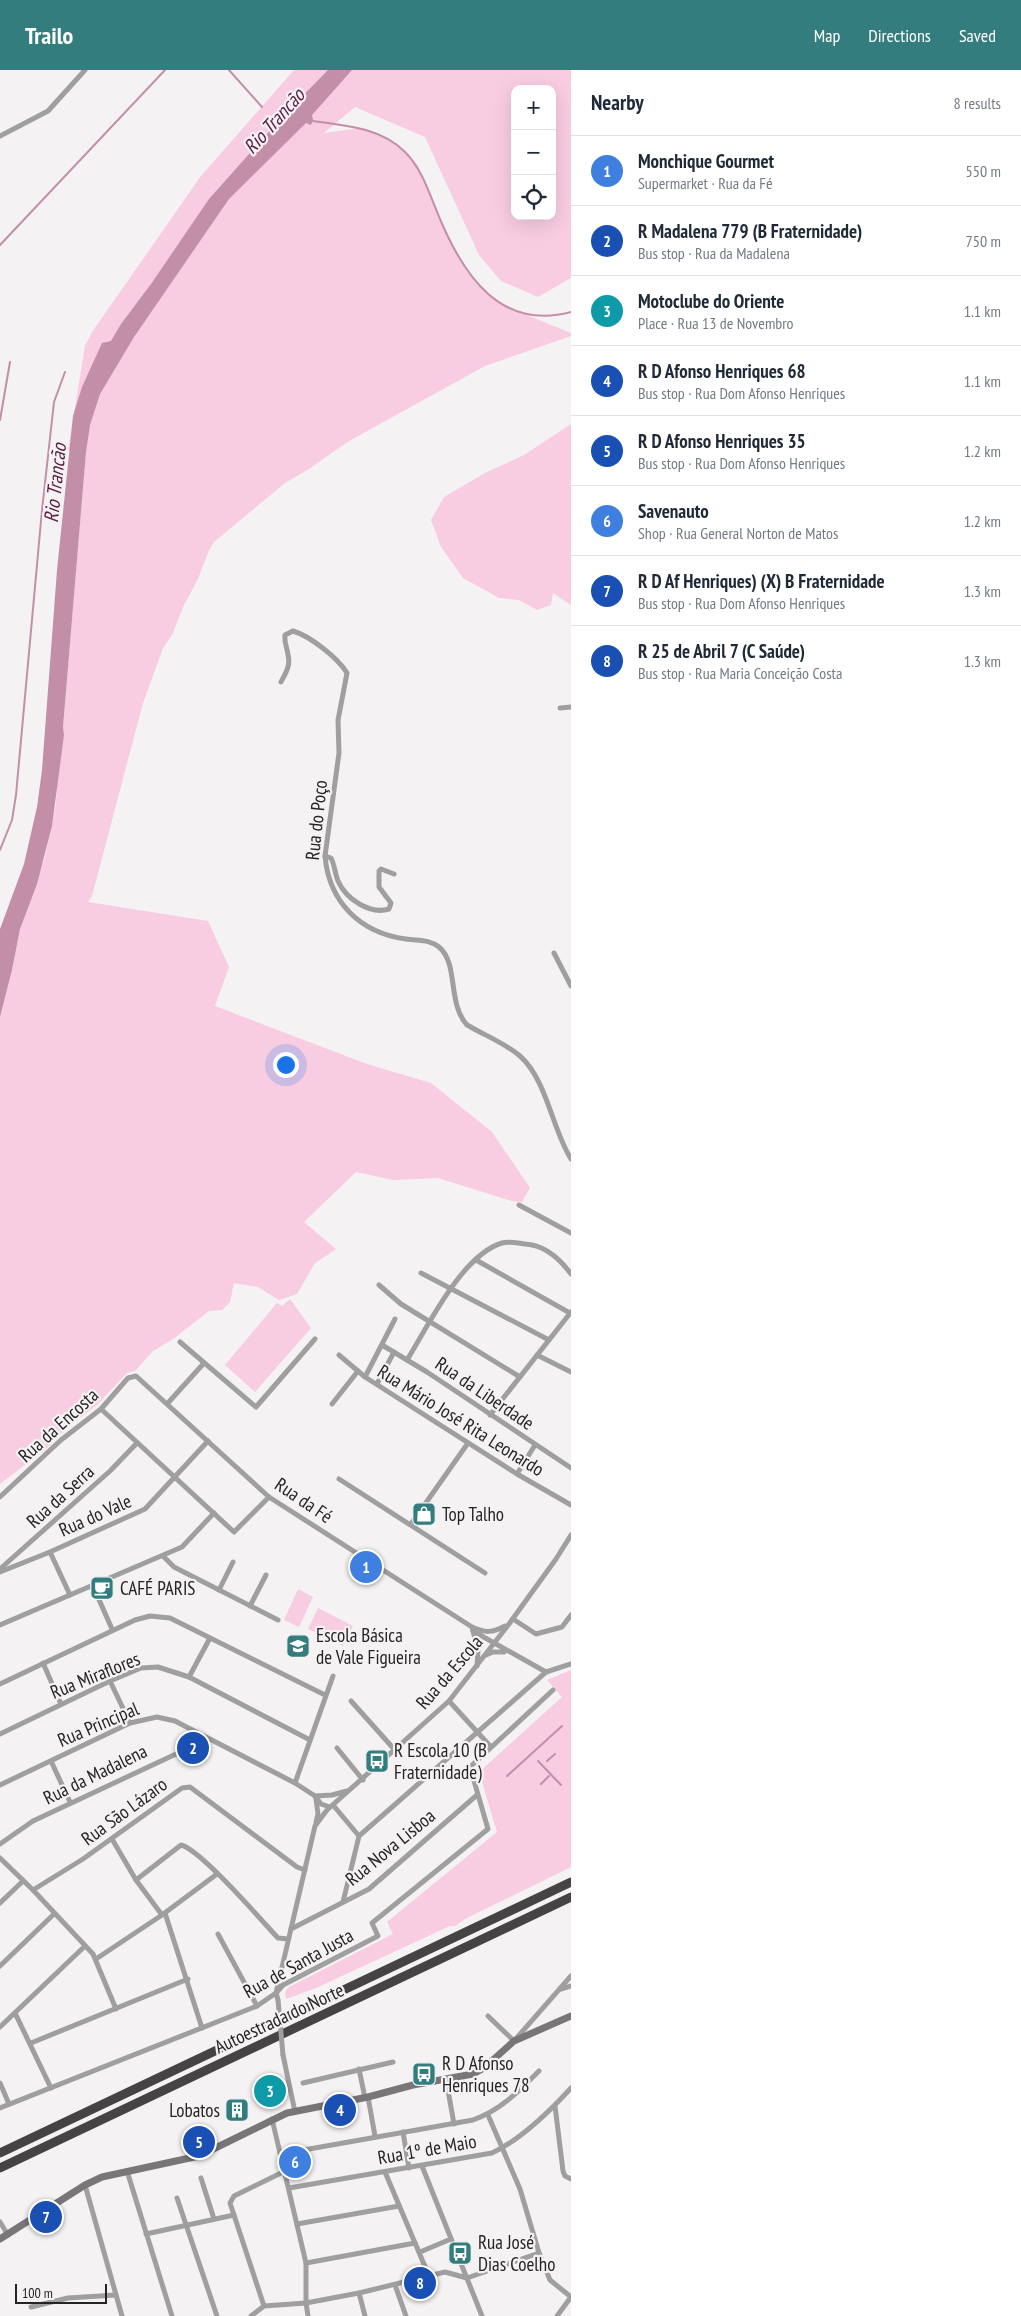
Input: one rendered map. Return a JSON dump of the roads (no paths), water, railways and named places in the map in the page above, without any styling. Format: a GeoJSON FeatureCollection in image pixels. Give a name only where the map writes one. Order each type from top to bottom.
{"type":"FeatureCollection","features":[{"type":"Feature","properties":{"kind":"highway","name":"Autoestrada do Norte"},"geometry":{"type":"LineString","coordinates":[[0,2153],[571,1882]]}},
{"type":"Feature","properties":{"kind":"highway","name":"Autoestrada do Norte"},"geometry":{"type":"LineString","coordinates":[[0,2168],[571,1896]]}},
{"type":"Feature","properties":{"kind":"street"},"geometry":{"type":"LineString","coordinates":[[0,136],[48,111],[85,70]]}},
{"type":"Feature","properties":{"kind":"street","name":"Rua do Poço"},"geometry":{"type":"LineString","coordinates":[[281,682],[288,668],[289,656],[284,641],[285,635],[293,631],[302,634],[322,648],[347,673],[338,720],[339,753],[325,856],[326,872],[331,888],[340,904],[370,928],[388,935],[422,940],[440,948],[446,957],[460,1018],[467,1025],[518,1055],[530,1068],[552,1114],[562,1145],[571,1159]]}},
{"type":"Feature","properties":{"kind":"street"},"geometry":{"type":"LineString","coordinates":[[560,708],[571,707]]}},
{"type":"Feature","properties":{"kind":"street"},"geometry":{"type":"LineString","coordinates":[[325,856],[331,858],[338,882],[344,891],[363,907],[389,908],[391,903],[379,887],[379,871],[381,869],[394,874]]}},
{"type":"Feature","properties":{"kind":"street"},"geometry":{"type":"LineString","coordinates":[[554,953],[571,986]]}},
{"type":"Feature","properties":{"kind":"street"},"geometry":{"type":"LineString","coordinates":[[519,1205],[571,1233]]}},
{"type":"Feature","properties":{"kind":"street"},"geometry":{"type":"LineString","coordinates":[[407,1360],[462,1272],[496,1246],[504,1243],[532,1244],[545,1250],[571,1274]]}},
{"type":"Feature","properties":{"kind":"street"},"geometry":{"type":"LineString","coordinates":[[476,1260],[570,1313],[490,1416]]}},
{"type":"Feature","properties":{"kind":"street"},"geometry":{"type":"LineString","coordinates":[[421,1273],[549,1340]]}},
{"type":"Feature","properties":{"kind":"street"},"geometry":{"type":"LineString","coordinates":[[379,1286],[400,1304],[520,1377]]}},
{"type":"Feature","properties":{"kind":"street"},"geometry":{"type":"LineString","coordinates":[[365,1377],[395,1319]]}},
{"type":"Feature","properties":{"kind":"street"},"geometry":{"type":"LineString","coordinates":[[180,1342],[256,1407],[315,1339]]}},
{"type":"Feature","properties":{"kind":"street","name":"Rua da Liberdade"},"geometry":{"type":"LineString","coordinates":[[382,1345],[571,1468]]}},
{"type":"Feature","properties":{"kind":"street"},"geometry":{"type":"LineString","coordinates":[[377,1384],[394,1352]]}},
{"type":"Feature","properties":{"kind":"street","name":"Rua Mário José Rita Leonardo"},"geometry":{"type":"LineString","coordinates":[[339,1355],[365,1377],[516,1474],[571,1505]]}},
{"type":"Feature","properties":{"kind":"street"},"geometry":{"type":"LineString","coordinates":[[537,1355],[571,1372]]}},
{"type":"Feature","properties":{"kind":"street"},"geometry":{"type":"LineString","coordinates":[[168,1404],[204,1362]]}},
{"type":"Feature","properties":{"kind":"street"},"geometry":{"type":"LineString","coordinates":[[332,1404],[358,1371]]}},
{"type":"Feature","properties":{"kind":"street","name":"Rua da Fé"},"geometry":{"type":"LineString","coordinates":[[136,1376],[269,1497],[494,1644],[546,1672]]}},
{"type":"Feature","properties":{"kind":"street","name":"Rua da Encosta"},"geometry":{"type":"LineString","coordinates":[[0,1498],[61,1440],[101,1409],[128,1378],[136,1376]]}},
{"type":"Feature","properties":{"kind":"street"},"geometry":{"type":"LineString","coordinates":[[101,1409],[234,1532],[269,1497]]}},
{"type":"Feature","properties":{"kind":"street","name":"Rua do Vale"},"geometry":{"type":"LineString","coordinates":[[0,1570],[50,1552],[145,1508],[208,1441]]}},
{"type":"Feature","properties":{"kind":"street","name":"Rua da Serra"},"geometry":{"type":"LineString","coordinates":[[0,1570],[110,1471],[137,1443]]}},
{"type":"Feature","properties":{"kind":"street"},"geometry":{"type":"LineString","coordinates":[[411,1524],[468,1443]]}},
{"type":"Feature","properties":{"kind":"street"},"geometry":{"type":"LineString","coordinates":[[516,1474],[535,1444]]}},
{"type":"Feature","properties":{"kind":"street"},"geometry":{"type":"LineString","coordinates":[[339,1479],[485,1573]]}},
{"type":"Feature","properties":{"kind":"street"},"geometry":{"type":"LineString","coordinates":[[0,1625],[182,1547],[214,1513]]}},
{"type":"Feature","properties":{"kind":"street","name":"Rua da Escola"},"geometry":{"type":"LineString","coordinates":[[314,1826],[330,1807],[394,1749],[450,1703],[513,1619],[571,1535]]}},
{"type":"Feature","properties":{"kind":"street"},"geometry":{"type":"LineString","coordinates":[[50,1552],[70,1595]]}},
{"type":"Feature","properties":{"kind":"street"},"geometry":{"type":"LineString","coordinates":[[163,1556],[174,1567],[278,1620]]}},
{"type":"Feature","properties":{"kind":"street"},"geometry":{"type":"LineString","coordinates":[[219,1590],[233,1562]]}},
{"type":"Feature","properties":{"kind":"street"},"geometry":{"type":"LineString","coordinates":[[250,1606],[266,1575]]}},
{"type":"Feature","properties":{"kind":"street"},"geometry":{"type":"LineString","coordinates":[[93,1586],[112,1629]]}},
{"type":"Feature","properties":{"kind":"street"},"geometry":{"type":"LineString","coordinates":[[513,1619],[536,1634],[562,1627],[571,1615]]}},
{"type":"Feature","properties":{"kind":"street"},"geometry":{"type":"LineString","coordinates":[[0,1684],[112,1629],[150,1616],[170,1618],[325,1695]]}},
{"type":"Feature","properties":{"kind":"street","name":"Rua da Fé"},"geometry":{"type":"LineString","coordinates":[[472,1629],[491,1632],[508,1624]]}},
{"type":"Feature","properties":{"kind":"street"},"geometry":{"type":"LineString","coordinates":[[472,1629],[478,1650],[477,1667]]}},
{"type":"Feature","properties":{"kind":"street"},"geometry":{"type":"LineString","coordinates":[[189,1677],[210,1638]]}},
{"type":"Feature","properties":{"kind":"street"},"geometry":{"type":"LineString","coordinates":[[486,1655],[498,1651],[509,1652]]}},
{"type":"Feature","properties":{"kind":"street"},"geometry":{"type":"LineString","coordinates":[[43,1663],[61,1704]]}},
{"type":"Feature","properties":{"kind":"street"},"geometry":{"type":"LineString","coordinates":[[343,1902],[359,1836],[546,1672],[571,1664]]}},
{"type":"Feature","properties":{"kind":"street","name":"Rua Miraflores"},"geometry":{"type":"LineString","coordinates":[[0,1734],[110,1681],[141,1668],[158,1667],[189,1677],[310,1740]]}},
{"type":"Feature","properties":{"kind":"street"},"geometry":{"type":"LineString","coordinates":[[294,1783],[333,1676]]}},
{"type":"Feature","properties":{"kind":"street"},"geometry":{"type":"LineString","coordinates":[[110,1681],[130,1723]]}},
{"type":"Feature","properties":{"kind":"street","name":"Rua de Santa Justa"},"geometry":{"type":"LineString","coordinates":[[0,2108],[257,2006],[288,1982],[378,1936],[372,1923],[488,1829],[470,1767],[553,1690]]}},
{"type":"Feature","properties":{"kind":"street"},"geometry":{"type":"LineString","coordinates":[[351,1701],[394,1749]]}},
{"type":"Feature","properties":{"kind":"street"},"geometry":{"type":"LineString","coordinates":[[450,1703],[491,1747]]}},
{"type":"Feature","properties":{"kind":"street","name":"Rua Principal"},"geometry":{"type":"LineString","coordinates":[[0,1785],[130,1723],[157,1716],[175,1721],[294,1783],[315,1796],[325,1807],[330,1807]]}},
{"type":"Feature","properties":{"kind":"street","name":"Rua da Madalena"},"geometry":{"type":"LineString","coordinates":[[0,1844],[33,1821],[70,1802],[208,1739]]}},
{"type":"Feature","properties":{"kind":"street"},"geometry":{"type":"LineString","coordinates":[[337,1748],[362,1780]]}},
{"type":"Feature","properties":{"kind":"street"},"geometry":{"type":"LineString","coordinates":[[51,1761],[70,1802]]}},
{"type":"Feature","properties":{"kind":"street","name":"Rua São Lázaro"},"geometry":{"type":"LineString","coordinates":[[33,1890],[112,1839],[182,1788],[190,1787],[297,1867],[305,1870]]}},
{"type":"Feature","properties":{"kind":"street"},"geometry":{"type":"LineString","coordinates":[[295,2112],[283,2055],[276,1993],[318,1814],[315,1796],[324,1796],[351,1789]]}},
{"type":"Feature","properties":{"kind":"street"},"geometry":{"type":"LineString","coordinates":[[324,1796],[330,1807],[359,1836]]}},
{"type":"Feature","properties":{"kind":"street","name":"Rua Nova Lisboa"},"geometry":{"type":"LineString","coordinates":[[291,1929],[369,1889],[477,1796]]}},
{"type":"Feature","properties":{"kind":"street"},"geometry":{"type":"LineString","coordinates":[[112,1839],[136,1880],[163,1914],[188,1980],[202,2028]]}},
{"type":"Feature","properties":{"kind":"street"},"geometry":{"type":"LineString","coordinates":[[136,1880],[181,1846],[188,1847],[217,1874],[278,1938],[288,1939]]}},
{"type":"Feature","properties":{"kind":"street"},"geometry":{"type":"LineString","coordinates":[[0,1858],[33,1890],[96,1959],[116,2009]]}},
{"type":"Feature","properties":{"kind":"street"},"geometry":{"type":"LineString","coordinates":[[96,1959],[163,1914],[217,1874]]}},
{"type":"Feature","properties":{"kind":"street"},"geometry":{"type":"LineString","coordinates":[[0,1903],[23,1881]]}},
{"type":"Feature","properties":{"kind":"street"},"geometry":{"type":"LineString","coordinates":[[0,1966],[54,1914]]}},
{"type":"Feature","properties":{"kind":"street"},"geometry":{"type":"LineString","coordinates":[[218,1934],[257,2006]]}},
{"type":"Feature","properties":{"kind":"street"},"geometry":{"type":"LineString","coordinates":[[0,2027],[85,1946]]}},
{"type":"Feature","properties":{"kind":"street"},"geometry":{"type":"LineString","coordinates":[[0,2239],[84,2185],[126,2171],[199,2156],[272,2119],[413,2085],[473,2074],[484,2068],[514,2040],[571,1976]]}},
{"type":"Feature","properties":{"kind":"street"},"geometry":{"type":"LineString","coordinates":[[31,2043],[188,1980]]}},
{"type":"Feature","properties":{"kind":"street"},"geometry":{"type":"LineString","coordinates":[[560,1989],[571,1986]]}},
{"type":"Feature","properties":{"kind":"street"},"geometry":{"type":"LineString","coordinates":[[16,2012],[51,2088]]}},
{"type":"Feature","properties":{"kind":"street"},"geometry":{"type":"LineString","coordinates":[[488,2016],[514,2040]]}},
{"type":"Feature","properties":{"kind":"street"},"geometry":{"type":"LineString","coordinates":[[514,2040],[571,2016]]}},
{"type":"Feature","properties":{"kind":"street"},"geometry":{"type":"LineString","coordinates":[[303,2083],[393,2062]]}},
{"type":"Feature","properties":{"kind":"street"},"geometry":{"type":"LineString","coordinates":[[359,2069],[375,2136]]}},
{"type":"Feature","properties":{"kind":"street"},"geometry":{"type":"LineString","coordinates":[[281,2154],[375,2136],[454,2124],[488,2114],[505,2104],[539,2071]]}},
{"type":"Feature","properties":{"kind":"street"},"geometry":{"type":"LineString","coordinates":[[446,2079],[454,2124]]}},
{"type":"Feature","properties":{"kind":"street"},"geometry":{"type":"LineString","coordinates":[[0,2083],[9,2104]]}},
{"type":"Feature","properties":{"kind":"street","name":"Rua 1º de Maio"},"geometry":{"type":"LineString","coordinates":[[289,2188],[492,2153],[503,2148],[555,2106],[571,2088]]}},
{"type":"Feature","properties":{"kind":"street"},"geometry":{"type":"LineString","coordinates":[[555,2106],[563,2170],[565,2176],[571,2179]]}},
{"type":"Feature","properties":{"kind":"street"},"geometry":{"type":"LineString","coordinates":[[488,2114],[520,2189],[538,2253],[550,2280],[571,2297],[557,2316]]}},
{"type":"Feature","properties":{"kind":"street"},"geometry":{"type":"LineString","coordinates":[[272,2119],[306,2263],[306,2303],[308,2316]]}},
{"type":"Feature","properties":{"kind":"street"},"geometry":{"type":"LineString","coordinates":[[403,2132],[409,2168]]}},
{"type":"Feature","properties":{"kind":"street"},"geometry":{"type":"LineString","coordinates":[[422,2166],[482,2316]]}},
{"type":"Feature","properties":{"kind":"street"},"geometry":{"type":"LineString","coordinates":[[126,2171],[172,2316]]}},
{"type":"Feature","properties":{"kind":"street"},"geometry":{"type":"LineString","coordinates":[[264,2306],[230,2203],[234,2196],[285,2171]]}},
{"type":"Feature","properties":{"kind":"street"},"geometry":{"type":"LineString","coordinates":[[385,2172],[429,2276]]}},
{"type":"Feature","properties":{"kind":"street"},"geometry":{"type":"LineString","coordinates":[[201,2178],[214,2220]]}},
{"type":"Feature","properties":{"kind":"street"},"geometry":{"type":"LineString","coordinates":[[84,2185],[122,2316]]}},
{"type":"Feature","properties":{"kind":"street"},"geometry":{"type":"LineString","coordinates":[[177,2198],[217,2316]]}},
{"type":"Feature","properties":{"kind":"street"},"geometry":{"type":"LineString","coordinates":[[297,2224],[399,2206]]}},
{"type":"Feature","properties":{"kind":"street"},"geometry":{"type":"LineString","coordinates":[[146,2234],[234,2215]]}},
{"type":"Feature","properties":{"kind":"street"},"geometry":{"type":"LineString","coordinates":[[0,2222],[8,2235]]}},
{"type":"Feature","properties":{"kind":"street"},"geometry":{"type":"LineString","coordinates":[[420,2252],[451,2239]]}},
{"type":"Feature","properties":{"kind":"street"},"geometry":{"type":"LineString","coordinates":[[306,2263],[415,2243]]}},
{"type":"Feature","properties":{"kind":"street"},"geometry":{"type":"LineString","coordinates":[[251,2316],[264,2306],[306,2303],[395,2285],[445,2272],[467,2278],[538,2253]]}},
{"type":"Feature","properties":{"kind":"street"},"geometry":{"type":"LineString","coordinates":[[395,2285],[406,2316]]}},
{"type":"Feature","properties":{"kind":"street"},"geometry":{"type":"LineString","coordinates":[[359,2293],[365,2316]]}},
{"type":"Feature","properties":{"kind":"street"},"geometry":{"type":"LineString","coordinates":[[31,2308],[68,2298],[116,2295]]}},
{"type":"Feature","properties":{"kind":"waterway"},"geometry":{"type":"LineString","coordinates":[[0,245],[165,70]]}},
{"type":"Feature","properties":{"kind":"waterway","name":"Rio Trancão"},"geometry":{"type":"LineString","coordinates":[[229,70],[262,107]]}},
{"type":"Feature","properties":{"kind":"waterway"},"geometry":{"type":"LineString","coordinates":[[313,121],[350,126],[374,133],[396,144],[405,152],[417,167],[461,260],[488,294],[505,306],[524,314],[546,316],[571,312]]}},
{"type":"Feature","properties":{"kind":"waterway"},"geometry":{"type":"LineString","coordinates":[[0,420],[10,362]]}},
{"type":"Feature","properties":{"kind":"waterway","name":"Rio Trancão"},"geometry":{"type":"LineString","coordinates":[[0,850],[12,820],[16,795],[42,510],[54,402],[65,372]]}},
{"type":"Feature","properties":{"kind":"waterway"},"geometry":{"type":"LineString","coordinates":[[507,1776],[562,1726]]}},
{"type":"Feature","properties":{"kind":"waterway"},"geometry":{"type":"LineString","coordinates":[[547,1761],[555,1754]]}},
{"type":"Feature","properties":{"kind":"waterway"},"geometry":{"type":"LineString","coordinates":[[538,1761],[561,1785]]}},
{"type":"Feature","properties":{"kind":"waterway"},"geometry":{"type":"LineString","coordinates":[[541,1784],[549,1776]]}},
{"type":"Feature","properties":{"kind":"place","name":"Top Talho"},"geometry":{"type":"Point","coordinates":[424,1514]}},
{"type":"Feature","properties":{"kind":"place","name":"Monchique Gourmet"},"geometry":{"type":"Point","coordinates":[366,1567]}},
{"type":"Feature","properties":{"kind":"place","name":"CAFÉ PARIS"},"geometry":{"type":"Point","coordinates":[102,1588]}},
{"type":"Feature","properties":{"kind":"place","name":"Escola Básica de Vale Figueira"},"geometry":{"type":"Point","coordinates":[298,1646]}},
{"type":"Feature","properties":{"kind":"place","name":"R Madalena 779 (B Fraternidade)"},"geometry":{"type":"Point","coordinates":[193,1748]}},
{"type":"Feature","properties":{"kind":"place","name":"R Escola 10 (B Fraternidade)"},"geometry":{"type":"Point","coordinates":[377,1761]}},
{"type":"Feature","properties":{"kind":"place","name":"R D Afonso Henriques 78"},"geometry":{"type":"Point","coordinates":[424,2074]}},
{"type":"Feature","properties":{"kind":"place","name":"Motoclube do Oriente"},"geometry":{"type":"Point","coordinates":[270,2091]}},
{"type":"Feature","properties":{"kind":"place","name":"Lobatos"},"geometry":{"type":"Point","coordinates":[237,2110]}},
{"type":"Feature","properties":{"kind":"place","name":"R D Afonso Henriques 68"},"geometry":{"type":"Point","coordinates":[340,2110]}},
{"type":"Feature","properties":{"kind":"place","name":"R D Afonso Henriques 35"},"geometry":{"type":"Point","coordinates":[199,2142]}},
{"type":"Feature","properties":{"kind":"place","name":"Savenauto"},"geometry":{"type":"Point","coordinates":[295,2162]}},
{"type":"Feature","properties":{"kind":"place","name":"R D Af Henriques) (X) B Fraternidade"},"geometry":{"type":"Point","coordinates":[46,2217]}},
{"type":"Feature","properties":{"kind":"place","name":"Rua José Dias Coelho"},"geometry":{"type":"Point","coordinates":[460,2253]}},
{"type":"Feature","properties":{"kind":"place","name":"R 25 de Abril 7 (C Saúde)"},"geometry":{"type":"Point","coordinates":[420,2283]}}]}
